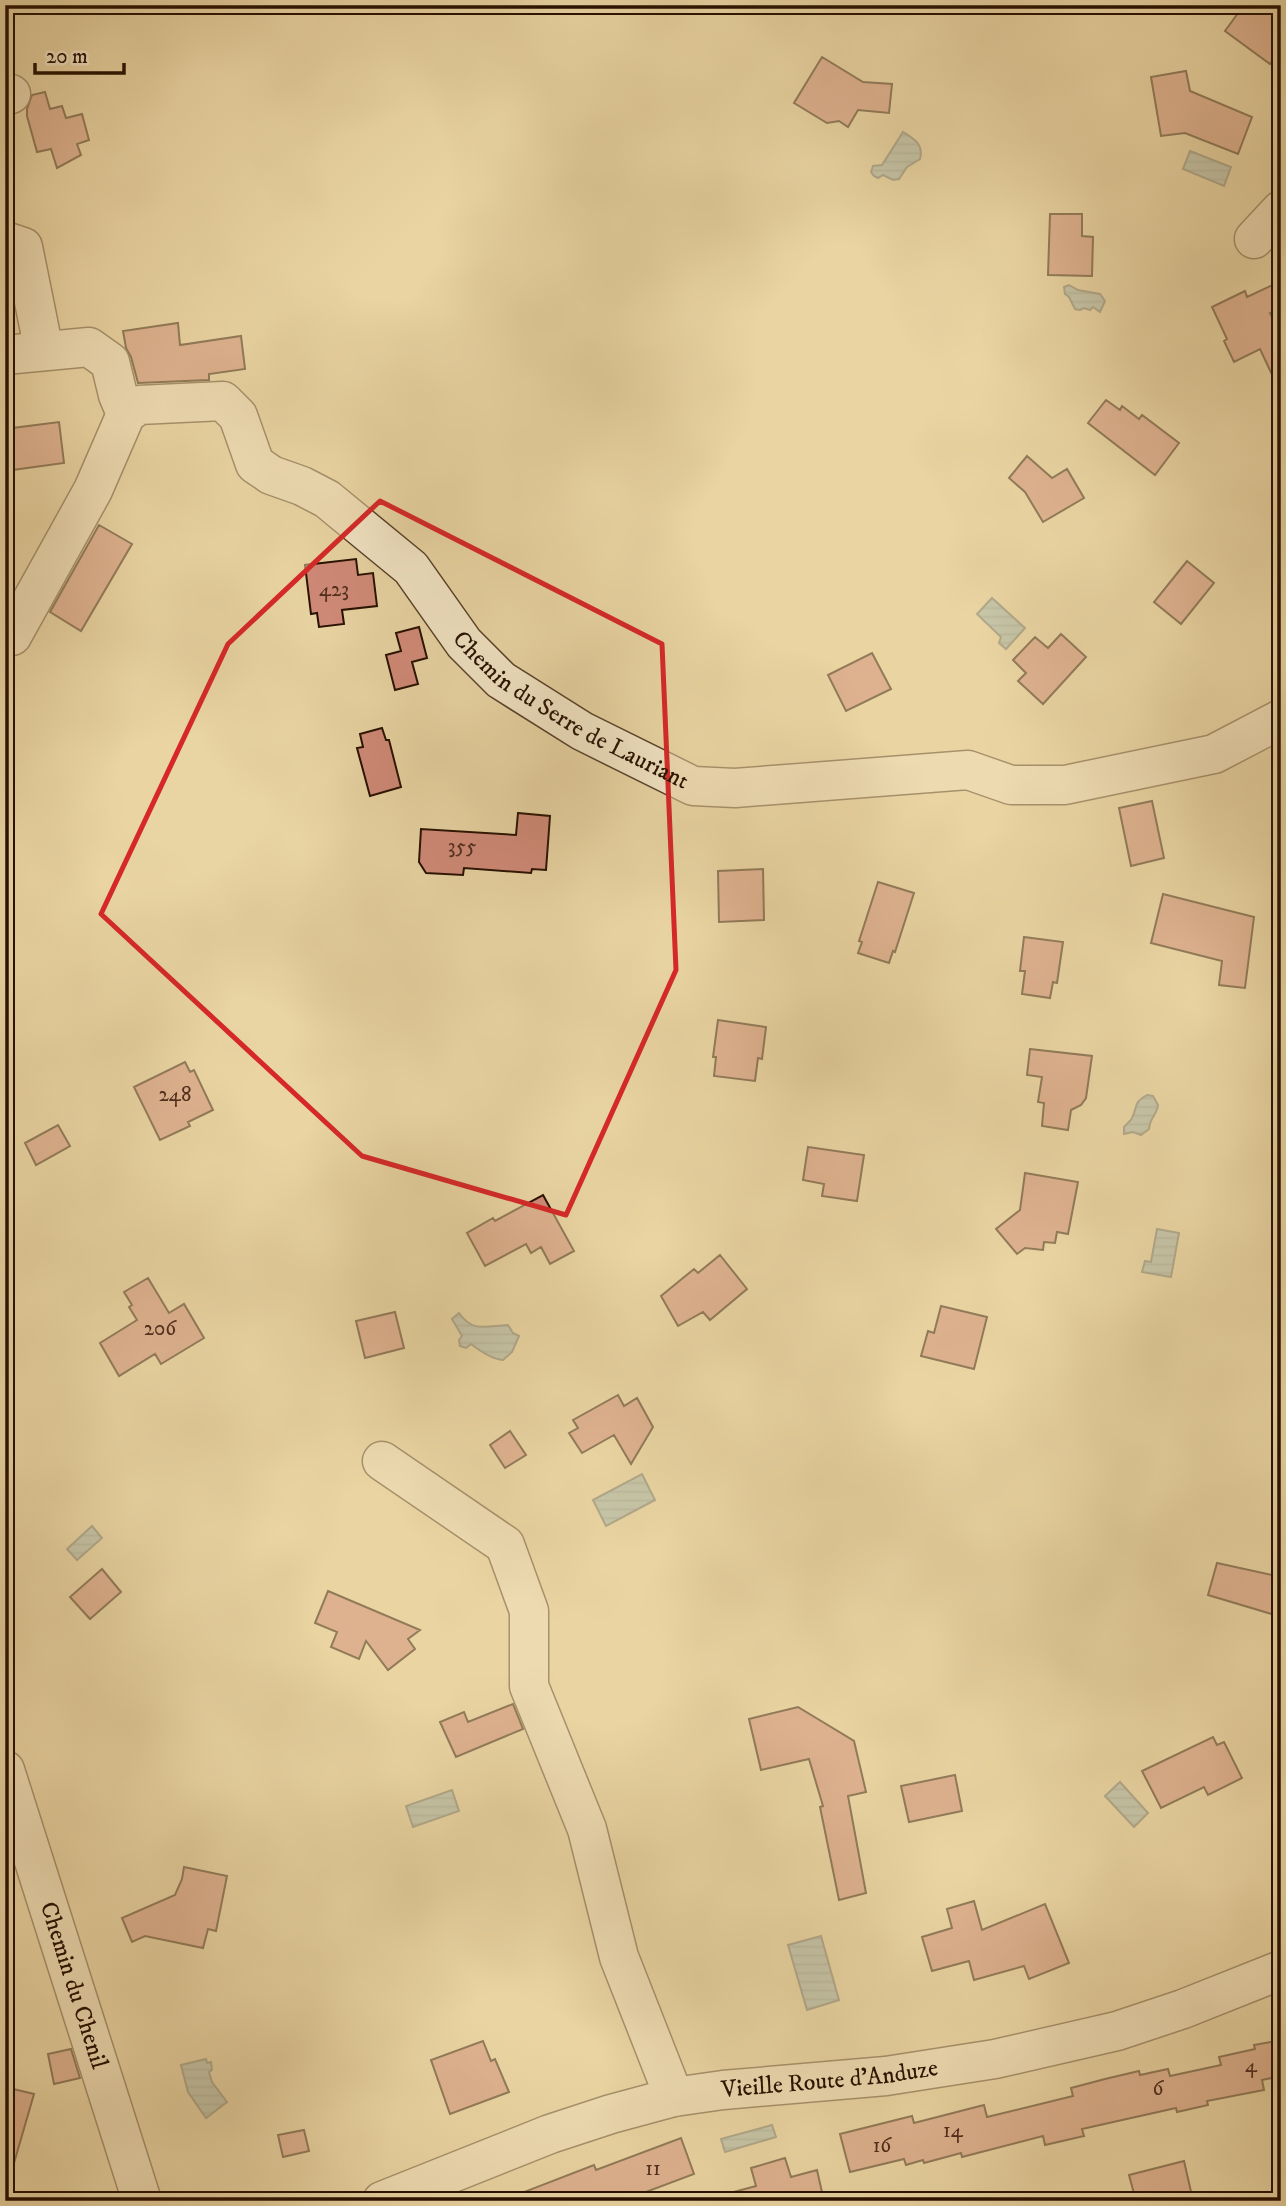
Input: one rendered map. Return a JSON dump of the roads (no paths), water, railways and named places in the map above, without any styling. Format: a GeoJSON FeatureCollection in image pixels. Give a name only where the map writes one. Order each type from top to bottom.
{"type":"FeatureCollection","features":[{"type":"Feature","properties":{"kind":"street"},"geometry":{"type":"LineString","coordinates":[[1254,239],[1281,210]]}},
{"type":"Feature","properties":{"kind":"street"},"geometry":{"type":"LineString","coordinates":[[5,241],[23,247],[44,351]]}},
{"type":"Feature","properties":{"kind":"street"},"geometry":{"type":"LineString","coordinates":[[5,355],[89,347],[110,362],[126,414],[93,490],[12,636]]}},
{"type":"Feature","properties":{"kind":"street","name":"Chemin du Serre de Lauriant"},"geometry":{"type":"LineString","coordinates":[[126,414],[139,405],[223,401],[238,416],[255,464],[271,475],[302,486],[327,499],[411,568],[464,643],[500,680],[582,731],[694,786],[735,788],[968,770],[1011,785],[1065,785],[1214,754],[1281,719]]}},
{"type":"Feature","properties":{"kind":"street"},"geometry":{"type":"LineString","coordinates":[[382,1461],[505,1545],[530,1611],[530,1686],[587,1829],[619,1957],[674,2097]]}},
{"type":"Feature","properties":{"kind":"street","name":"Chemin du Chenil"},"geometry":{"type":"LineString","coordinates":[[5,1770],[142,2201]]}},
{"type":"Feature","properties":{"kind":"street","name":"Vieille Route d'Anduze"},"geometry":{"type":"LineString","coordinates":[[382,2201],[550,2134],[674,2097],[886,2076],[995,2059],[1118,2031],[1183,2009],[1281,1970]]}},
{"type":"Feature","properties":{"kind":"water"},"geometry":{"type":"Polygon","coordinates":[[[903,132],[921,149],[920,159],[907,167],[899,179],[874,176],[871,172],[873,166],[882,165],[903,132]]]}},
{"type":"Feature","properties":{"kind":"water"},"geometry":{"type":"Polygon","coordinates":[[[1190,151],[1231,167],[1224,186],[1183,169],[1190,151]]]}},
{"type":"Feature","properties":{"kind":"water"},"geometry":{"type":"Polygon","coordinates":[[[1069,285],[1078,290],[1100,294],[1105,301],[1100,312],[1093,307],[1090,310],[1075,309],[1065,294],[1064,287],[1069,285]]]}},
{"type":"Feature","properties":{"kind":"water"},"geometry":{"type":"Polygon","coordinates":[[[992,598],[1025,628],[1006,649],[999,643],[1001,637],[977,614],[992,598]]]}},
{"type":"Feature","properties":{"kind":"water"},"geometry":{"type":"Polygon","coordinates":[[[1147,1095],[1153,1096],[1158,1105],[1149,1129],[1141,1135],[1133,1132],[1124,1134],[1124,1127],[1132,1119],[1138,1103],[1147,1095]]]}},
{"type":"Feature","properties":{"kind":"water"},"geometry":{"type":"Polygon","coordinates":[[[1157,1229],[1179,1233],[1171,1277],[1142,1272],[1145,1261],[1151,1262],[1157,1229]]]}},
{"type":"Feature","properties":{"kind":"water"},"geometry":{"type":"Polygon","coordinates":[[[459,1313],[475,1326],[508,1325],[513,1333],[519,1336],[512,1352],[503,1360],[482,1352],[471,1344],[466,1348],[460,1346],[459,1340],[462,1336],[452,1319],[459,1313]]]}},
{"type":"Feature","properties":{"kind":"water"},"geometry":{"type":"Polygon","coordinates":[[[642,1474],[655,1500],[606,1526],[593,1500],[642,1474]]]}},
{"type":"Feature","properties":{"kind":"water"},"geometry":{"type":"Polygon","coordinates":[[[92,1526],[102,1538],[77,1560],[67,1549],[92,1526]]]}},
{"type":"Feature","properties":{"kind":"water"},"geometry":{"type":"Polygon","coordinates":[[[1120,1782],[1148,1813],[1134,1827],[1105,1796],[1120,1782]]]}},
{"type":"Feature","properties":{"kind":"water"},"geometry":{"type":"Polygon","coordinates":[[[452,1790],[459,1811],[413,1827],[406,1806],[452,1790]]]}},
{"type":"Feature","properties":{"kind":"water"},"geometry":{"type":"Polygon","coordinates":[[[821,1936],[839,2000],[807,2010],[788,1945],[821,1936]]]}},
{"type":"Feature","properties":{"kind":"water"},"geometry":{"type":"Polygon","coordinates":[[[206,2059],[207,2063],[211,2062],[212,2070],[209,2072],[212,2082],[227,2102],[206,2118],[188,2092],[181,2065],[206,2059]]]}},
{"type":"Feature","properties":{"kind":"water"},"geometry":{"type":"Polygon","coordinates":[[[772,2125],[776,2137],[725,2152],[721,2139],[772,2125]]]}}]}
